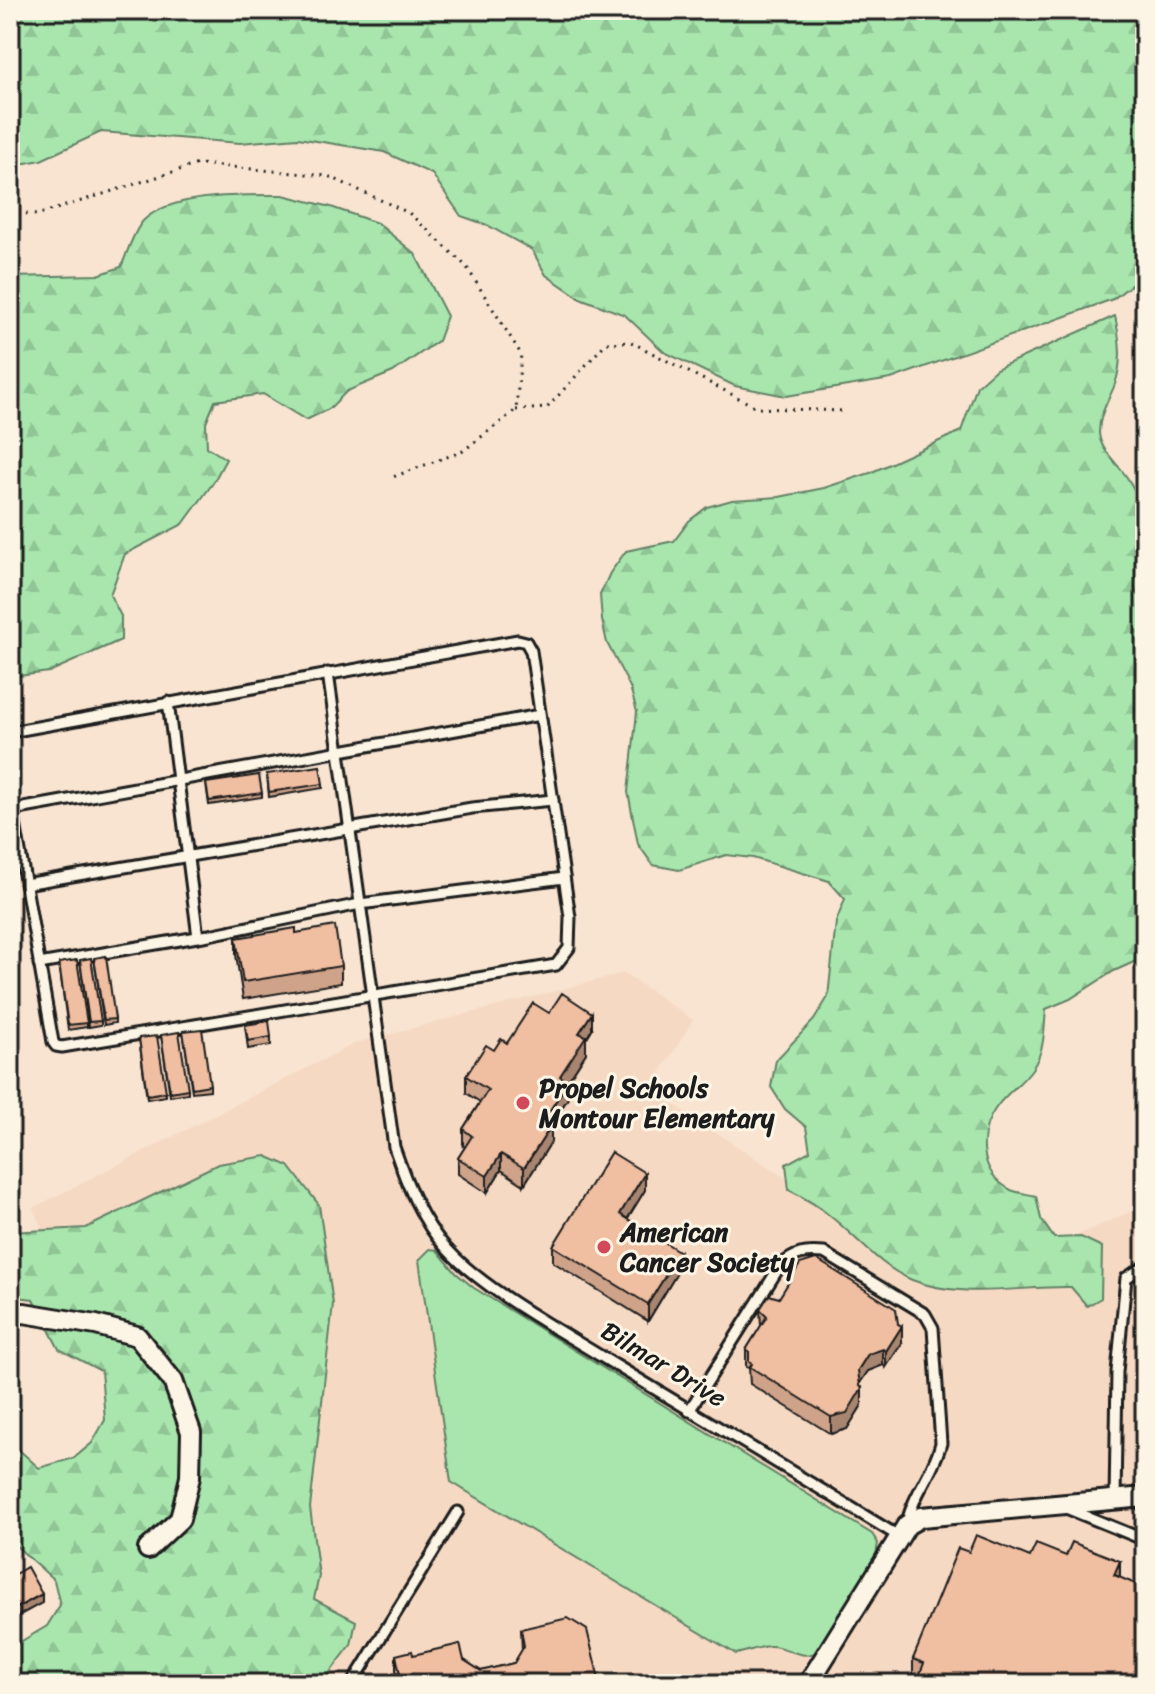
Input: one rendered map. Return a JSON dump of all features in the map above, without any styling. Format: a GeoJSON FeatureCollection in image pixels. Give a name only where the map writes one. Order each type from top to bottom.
{"type":"FeatureCollection","features":[{"type":"Feature","properties":{"kind":"street"},"geometry":{"type":"LineString","coordinates":[[10,1314],[96,1325],[137,1336],[173,1381],[191,1432],[190,1477],[180,1519],[148,1549]]}},
{"type":"Feature","properties":{"kind":"street"},"geometry":{"type":"LineString","coordinates":[[808,1684],[903,1531],[921,1517],[1145,1497]]}},
{"type":"Feature","properties":{"kind":"lane"},"geometry":{"type":"LineString","coordinates":[[10,732],[328,673],[518,640],[526,642],[531,651],[570,917],[569,948],[556,965],[56,1046],[10,794]]}},
{"type":"Feature","properties":{"kind":"lane","name":"Bilmar Drive"},"geometry":{"type":"LineString","coordinates":[[328,673],[394,1147],[424,1216],[446,1248],[474,1274],[523,1307],[689,1411],[903,1531]]}},
{"type":"Feature","properties":{"kind":"lane"},"geometry":{"type":"LineString","coordinates":[[168,702],[198,937]]}},
{"type":"Feature","properties":{"kind":"lane"},"geometry":{"type":"LineString","coordinates":[[13,810],[540,715]]}},
{"type":"Feature","properties":{"kind":"lane"},"geometry":{"type":"LineString","coordinates":[[25,884],[472,808],[553,800]]}},
{"type":"Feature","properties":{"kind":"lane"},"geometry":{"type":"LineString","coordinates":[[39,964],[198,937],[360,904],[564,878]]}},
{"type":"Feature","properties":{"kind":"lane"},"geometry":{"type":"LineString","coordinates":[[689,1411],[780,1266],[792,1256],[808,1251],[824,1253],[925,1314],[933,1328],[941,1443],[937,1459],[910,1506],[903,1531]]}},
{"type":"Feature","properties":{"kind":"lane"},"geometry":{"type":"LineString","coordinates":[[1115,1500],[1117,1372],[1126,1278],[1145,1266]]}},
{"type":"Feature","properties":{"kind":"lane"},"geometry":{"type":"LineString","coordinates":[[1060,1505],[1145,1540]]}},
{"type":"Feature","properties":{"kind":"lane"},"geometry":{"type":"LineString","coordinates":[[352,1684],[458,1512]]}},
{"type":"Feature","properties":{"kind":"path"},"geometry":{"type":"LineString","coordinates":[[10,212],[37,215],[198,164],[328,176],[409,213],[466,266],[521,354],[516,410]]}},
{"type":"Feature","properties":{"kind":"path"},"geometry":{"type":"LineString","coordinates":[[390,478],[463,451],[516,410],[547,408],[606,343],[631,342],[758,408],[843,411]]}},
{"type":"Feature","properties":{"kind":"shaded area"},"geometry":{"type":"Polygon","coordinates":[[[624,973],[693,1020],[650,1089],[956,1290],[1145,1205],[1145,1684],[233,1684],[33,1208],[356,1043],[624,973]]]}},
{"type":"Feature","properties":{"kind":"green space"},"geometry":{"type":"Polygon","coordinates":[[[10,10],[1145,10],[1145,274],[1113,299],[891,379],[786,396],[735,386],[664,352],[625,315],[580,298],[546,275],[532,250],[487,225],[461,216],[432,174],[384,152],[298,138],[240,143],[101,132],[41,160],[10,166],[10,10]]]}},
{"type":"Feature","properties":{"kind":"green space"},"geometry":{"type":"Polygon","coordinates":[[[283,195],[377,223],[415,254],[447,316],[438,341],[393,372],[347,391],[329,409],[306,420],[263,394],[215,401],[206,423],[207,447],[226,459],[183,524],[125,554],[110,595],[121,616],[121,640],[49,672],[10,677],[10,438],[17,428],[10,406],[10,277],[98,275],[121,267],[143,221],[171,205],[209,198],[283,195]]]}},
{"type":"Feature","properties":{"kind":"green space"},"geometry":{"type":"Polygon","coordinates":[[[1115,316],[1119,367],[1102,413],[1099,432],[1102,445],[1128,479],[1145,513],[1145,957],[1046,1009],[1043,1040],[1036,1062],[998,1105],[984,1139],[984,1151],[992,1173],[1011,1190],[1036,1196],[1041,1219],[1054,1238],[1081,1237],[1102,1247],[1101,1298],[1087,1306],[1071,1287],[971,1291],[931,1286],[912,1280],[879,1260],[820,1208],[789,1190],[786,1164],[810,1151],[806,1127],[785,1109],[771,1087],[776,1060],[814,1020],[828,997],[836,922],[845,899],[829,881],[753,858],[726,855],[679,870],[653,865],[638,844],[628,792],[637,712],[630,687],[607,643],[600,595],[610,573],[626,551],[674,541],[689,521],[707,507],[732,500],[779,497],[824,488],[870,473],[961,431],[977,386],[996,369],[1115,316]]]}},
{"type":"Feature","properties":{"kind":"green space"},"geometry":{"type":"Polygon","coordinates":[[[266,1156],[289,1166],[319,1205],[333,1304],[310,1508],[319,1576],[314,1599],[356,1621],[351,1645],[321,1684],[10,1684],[10,1648],[47,1626],[60,1605],[54,1580],[10,1538],[10,1449],[17,1448],[39,1468],[74,1458],[92,1443],[105,1420],[101,1371],[59,1349],[33,1299],[10,1296],[10,1232],[86,1228],[218,1164],[266,1156]]]}},
{"type":"Feature","properties":{"kind":"green space"},"geometry":{"type":"Polygon","coordinates":[[[430,1249],[437,1250],[456,1273],[474,1288],[872,1534],[878,1543],[876,1555],[820,1650],[806,1655],[769,1646],[736,1654],[451,1482],[419,1260],[430,1249]]]}},
{"type":"Feature","properties":{"kind":"building"},"geometry":{"type":"Polygon","coordinates":[[[320,766],[323,784],[269,792],[267,774],[320,766]]]}},
{"type":"Feature","properties":{"kind":"building"},"geometry":{"type":"Polygon","coordinates":[[[259,775],[262,793],[209,801],[206,783],[259,775]]]}},
{"type":"Feature","properties":{"kind":"building"},"geometry":{"type":"Polygon","coordinates":[[[335,926],[341,966],[243,982],[236,938],[296,928],[296,933],[335,926]]]}},
{"type":"Feature","properties":{"kind":"building"},"geometry":{"type":"Polygon","coordinates":[[[106,956],[115,1019],[104,1020],[94,958],[106,956]]]}},
{"type":"Feature","properties":{"kind":"building"},"geometry":{"type":"Polygon","coordinates":[[[91,958],[101,1021],[89,1022],[80,960],[91,958]]]}},
{"type":"Feature","properties":{"kind":"building"},"geometry":{"type":"Polygon","coordinates":[[[77,960],[87,1023],[68,1025],[59,963],[77,960]]]}},
{"type":"Feature","properties":{"kind":"building","name":"Propel Schools Montour Elementary"},"geometry":{"type":"Polygon","coordinates":[[[562,993],[592,1013],[579,1033],[586,1036],[560,1076],[568,1082],[543,1121],[551,1126],[524,1168],[501,1154],[487,1176],[458,1158],[472,1136],[463,1129],[488,1090],[466,1076],[486,1045],[494,1050],[501,1039],[507,1043],[533,1003],[549,1013],[562,993]]]}},
{"type":"Feature","properties":{"kind":"building"},"geometry":{"type":"Polygon","coordinates":[[[269,1021],[271,1037],[248,1041],[245,1025],[269,1021]]]}},
{"type":"Feature","properties":{"kind":"building"},"geometry":{"type":"Polygon","coordinates":[[[202,1029],[210,1085],[192,1088],[183,1031],[202,1029]]]}},
{"type":"Feature","properties":{"kind":"building"},"geometry":{"type":"Polygon","coordinates":[[[179,1032],[188,1089],[170,1092],[161,1035],[179,1032]]]}},
{"type":"Feature","properties":{"kind":"building"},"geometry":{"type":"Polygon","coordinates":[[[157,1036],[166,1092],[147,1095],[139,1038],[157,1036]]]}},
{"type":"Feature","properties":{"kind":"building","name":"American Cancer Society"},"geometry":{"type":"Polygon","coordinates":[[[611,1152],[645,1173],[620,1214],[680,1252],[648,1304],[553,1246],[611,1152]]]}},
{"type":"Feature","properties":{"kind":"building"},"geometry":{"type":"Polygon","coordinates":[[[816,1259],[896,1309],[898,1324],[902,1326],[886,1351],[883,1349],[868,1354],[858,1370],[862,1388],[847,1413],[831,1417],[750,1367],[749,1351],[746,1350],[767,1316],[760,1309],[769,1295],[779,1298],[800,1264],[816,1259]]]}},
{"type":"Feature","properties":{"kind":"building"},"geometry":{"type":"Polygon","coordinates":[[[976,1535],[1030,1557],[1036,1544],[1066,1556],[1072,1542],[1120,1561],[1114,1575],[1145,1588],[1145,1684],[916,1684],[924,1663],[913,1659],[958,1548],[969,1552],[976,1535]]]}},
{"type":"Feature","properties":{"kind":"building"},"geometry":{"type":"Polygon","coordinates":[[[27,1567],[42,1594],[11,1611],[10,1577],[27,1567]]]}},
{"type":"Feature","properties":{"kind":"building"},"geometry":{"type":"Polygon","coordinates":[[[568,1618],[587,1630],[599,1679],[580,1684],[402,1684],[396,1655],[412,1651],[413,1655],[460,1644],[464,1660],[481,1671],[514,1663],[524,1646],[521,1629],[568,1618]]]}},
{"type":"Feature","properties":{"kind":"place","name":"Propel Schools Montour Elementary"},"geometry":{"type":"Point","coordinates":[523,1103]}},
{"type":"Feature","properties":{"kind":"place","name":"American Cancer Society"},"geometry":{"type":"Point","coordinates":[604,1247]}}]}
